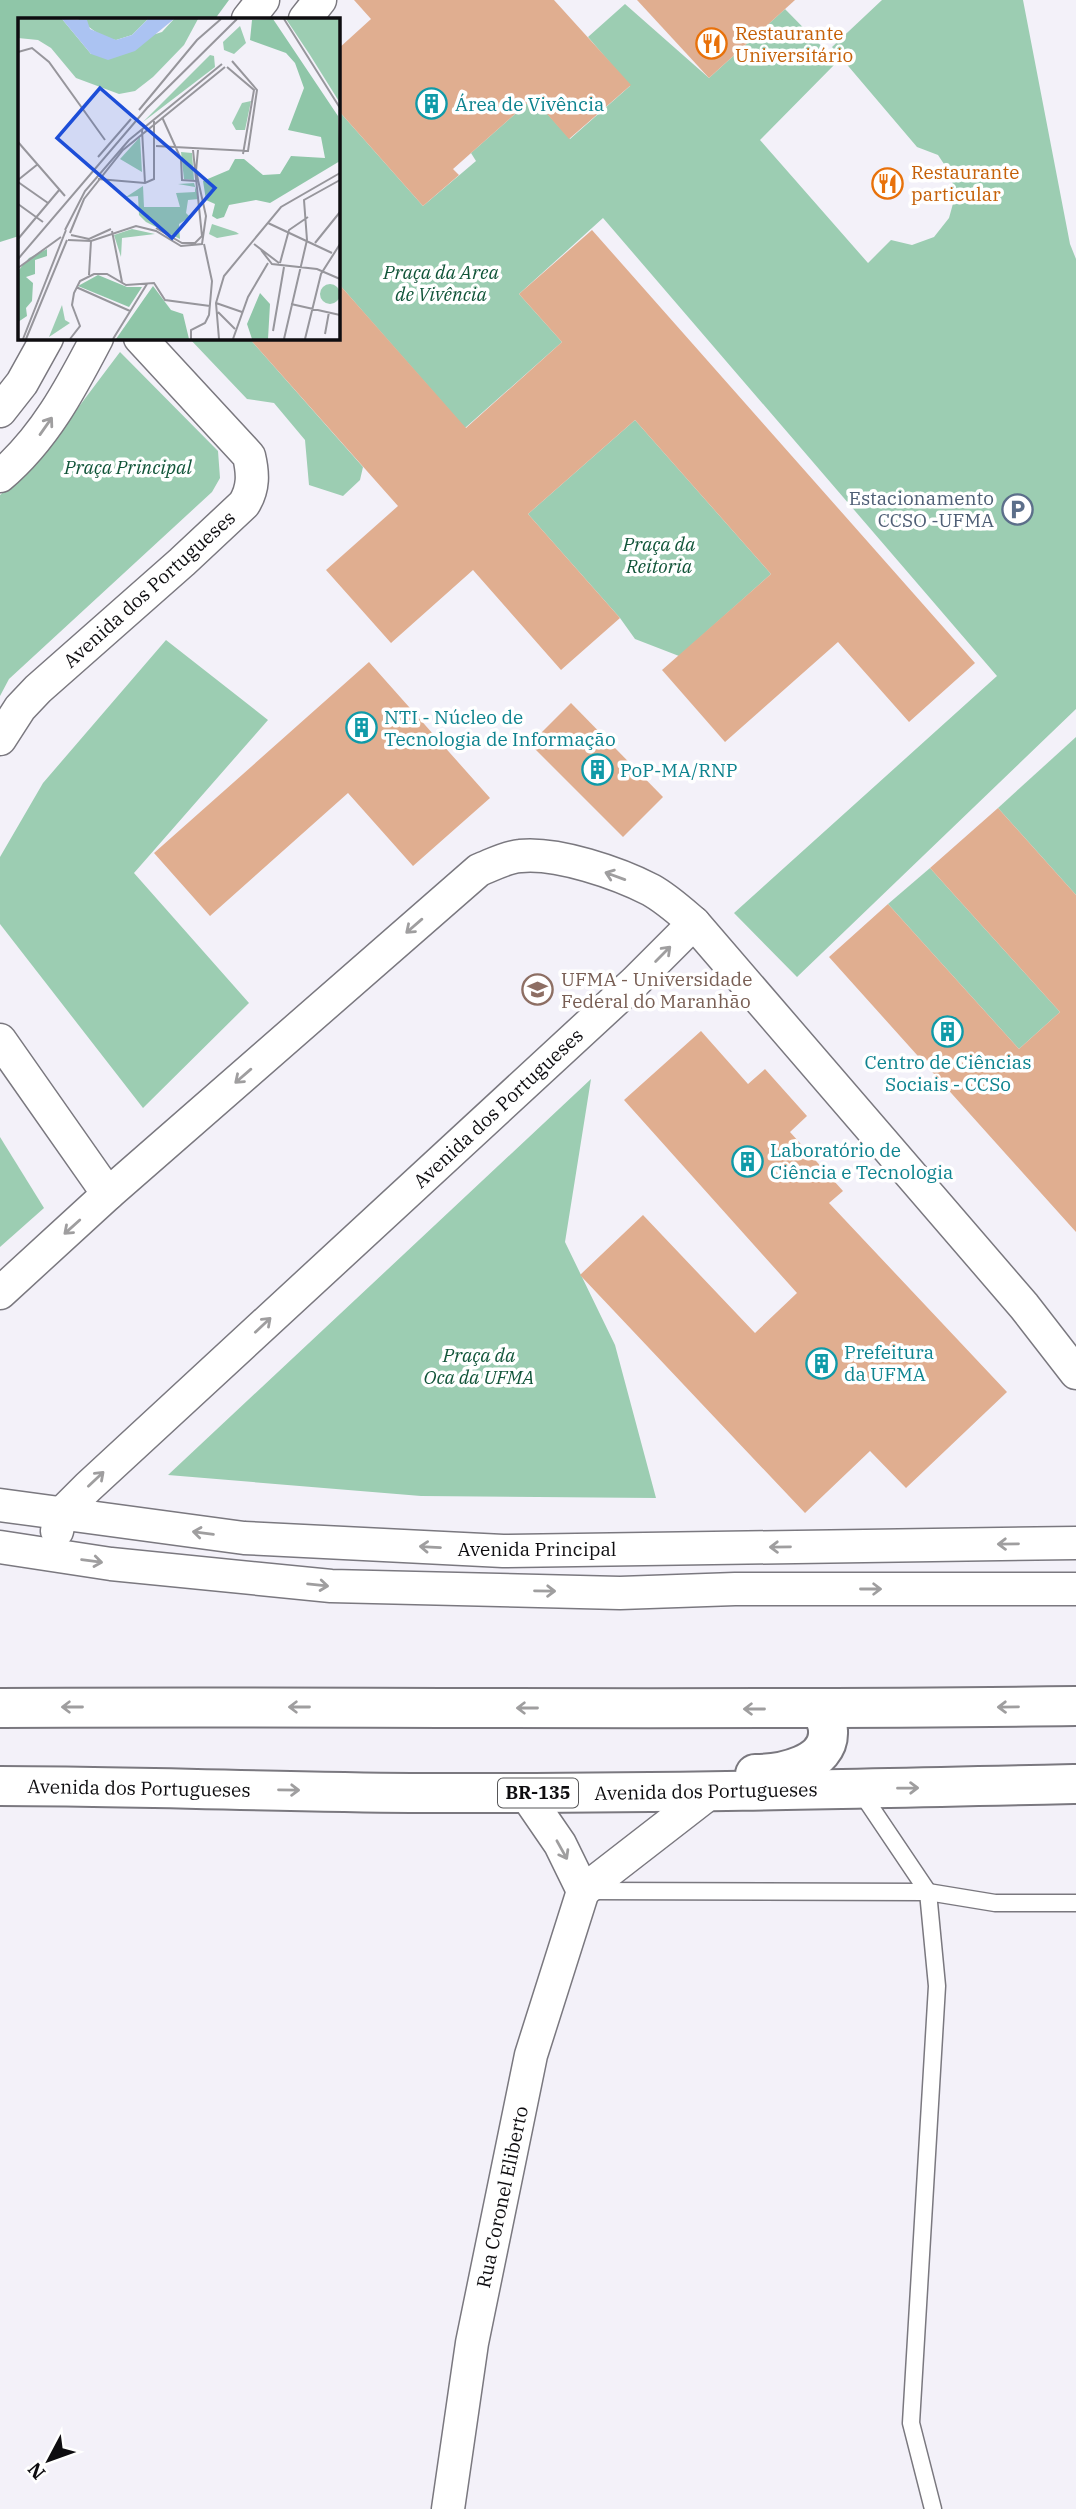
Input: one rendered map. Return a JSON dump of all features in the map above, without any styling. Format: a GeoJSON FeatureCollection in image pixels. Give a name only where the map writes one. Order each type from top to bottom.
{"type":"FeatureCollection","features":[{"type":"Feature","properties":{"kind":"highway"},"geometry":{"type":"LineString","coordinates":[[0,1707],[822,1710],[1076,1706]]}},
{"type":"Feature","properties":{"kind":"highway"},"geometry":{"type":"LineString","coordinates":[[596,1793],[649,1776],[774,1774],[800,1766],[816,1757],[827,1744],[828,1730],[822,1710]]}},
{"type":"Feature","properties":{"kind":"highway","name":"Avenida dos Portugueses"},"geometry":{"type":"LineString","coordinates":[[0,1786],[596,1793],[1076,1784]]}},
{"type":"Feature","properties":{"kind":"street"},"geometry":{"type":"LineString","coordinates":[[249,18],[263,0]]}},
{"type":"Feature","properties":{"kind":"street"},"geometry":{"type":"LineString","coordinates":[[306,18],[320,0]]}},
{"type":"Feature","properties":{"kind":"street"},"geometry":{"type":"LineString","coordinates":[[0,476],[41,433],[70,390],[96,340]]}},
{"type":"Feature","properties":{"kind":"street","name":"Avenida dos Portugueses"},"geometry":{"type":"LineString","coordinates":[[0,739],[20,708],[38,690],[181,562],[244,503],[250,494],[252,470],[249,456],[142,340]]}},
{"type":"Feature","properties":{"kind":"street"},"geometry":{"type":"LineString","coordinates":[[0,411],[42,349],[70,390]]}},
{"type":"Feature","properties":{"kind":"street"},"geometry":{"type":"LineString","coordinates":[[0,1293],[108,1194],[479,870],[519,856],[560,859],[619,877],[650,890],[694,923],[1024,1306],[1076,1373]]}},
{"type":"Feature","properties":{"kind":"street","name":"Avenida dos Portugueses"},"geometry":{"type":"LineString","coordinates":[[61,1514],[635,982],[694,923]]}},
{"type":"Feature","properties":{"kind":"street"},"geometry":{"type":"LineString","coordinates":[[0,1040],[108,1194]]}},
{"type":"Feature","properties":{"kind":"street","name":"Avenida Principal"},"geometry":{"type":"LineString","coordinates":[[0,1505],[244,1538],[503,1551],[1076,1543]]}},
{"type":"Feature","properties":{"kind":"street"},"geometry":{"type":"LineString","coordinates":[[51,1556],[61,1514]]}},
{"type":"Feature","properties":{"kind":"street","name":"Avenida Principal"},"geometry":{"type":"LineString","coordinates":[[0,1547],[51,1556],[331,1586],[620,1593],[736,1589],[1076,1589]]}},
{"type":"Feature","properties":{"kind":"street"},"geometry":{"type":"LineString","coordinates":[[732,1548],[736,1589]]}},
{"type":"Feature","properties":{"kind":"street"},"geometry":{"type":"LineString","coordinates":[[525,1793],[560,1844],[583,1891],[712,1791]]}},
{"type":"Feature","properties":{"kind":"street","name":"Rua Coronel Eliberto"},"geometry":{"type":"LineString","coordinates":[[448,2509],[472,2343],[531,2055],[583,1891]]}},
{"type":"Feature","properties":{"kind":"lane"},"geometry":{"type":"LineString","coordinates":[[858,1788],[928,1892],[937,1986],[911,2423],[933,2509]]}},
{"type":"Feature","properties":{"kind":"lane"},"geometry":{"type":"LineString","coordinates":[[583,1891],[928,1892],[995,1903],[1076,1903]]}},
{"type":"Feature","properties":{"kind":"green space"},"geometry":{"type":"Polygon","coordinates":[[[0,0],[229,0],[216,18],[18,18],[18,236],[0,242],[0,0]]]}},
{"type":"Feature","properties":{"kind":"green space","name":"Praça da Area de Vivência"},"geometry":{"type":"Polygon","coordinates":[[[882,0],[1023,0],[1070,244],[1076,259],[1076,709],[797,977],[734,913],[997,676],[603,218],[519,294],[562,342],[465,428],[340,285],[340,112],[423,206],[476,161],[471,153],[533,98],[570,139],[630,86],[588,37],[625,4],[709,78],[785,9],[837,62],[760,140],[868,263],[891,240],[912,245],[934,237],[949,218],[954,200],[952,176],[938,155],[917,147],[832,47],[882,0]]]}},
{"type":"Feature","properties":{"kind":"green space"},"geometry":{"type":"Polygon","coordinates":[[[191,340],[251,340],[363,467],[360,480],[343,496],[309,485],[305,440],[274,403],[247,399],[191,340]]]}},
{"type":"Feature","properties":{"kind":"green space","name":"Praça Principal"},"geometry":{"type":"Polygon","coordinates":[[[120,352],[218,451],[220,478],[212,492],[9,679],[0,696],[0,495],[38,461],[120,352]]]}},
{"type":"Feature","properties":{"kind":"green space","name":"Praça da Reitoria"},"geometry":{"type":"Polygon","coordinates":[[[635,420],[771,574],[679,656],[635,639],[620,618],[528,514],[635,420]]]}},
{"type":"Feature","properties":{"kind":"green space"},"geometry":{"type":"Polygon","coordinates":[[[166,640],[268,720],[134,873],[249,1003],[143,1108],[0,924],[0,857],[43,783],[166,640]]]}},
{"type":"Feature","properties":{"kind":"green space"},"geometry":{"type":"Polygon","coordinates":[[[1076,737],[1076,895],[998,808],[1076,737]]]}},
{"type":"Feature","properties":{"kind":"green space"},"geometry":{"type":"Polygon","coordinates":[[[930,868],[1060,1012],[1019,1049],[888,904],[930,868]]]}},
{"type":"Feature","properties":{"kind":"green space","name":"Praça da Oca da UFMA"},"geometry":{"type":"Polygon","coordinates":[[[591,1079],[565,1242],[615,1345],[656,1498],[421,1496],[168,1475],[591,1079]]]}},
{"type":"Feature","properties":{"kind":"green space"},"geometry":{"type":"Polygon","coordinates":[[[0,1137],[44,1208],[0,1247],[0,1137]]]}},
{"type":"Feature","properties":{"kind":"building","name":"Área de Vivência"},"geometry":{"type":"Polygon","coordinates":[[[354,0],[554,0],[631,85],[569,139],[533,98],[453,169],[459,175],[423,206],[340,112],[340,47],[371,19],[354,0]]]}},
{"type":"Feature","properties":{"kind":"building","name":"Restaurante Universitário"},"geometry":{"type":"Polygon","coordinates":[[[637,0],[795,0],[709,78],[637,0]]]}},
{"type":"Feature","properties":{"kind":"building"},"geometry":{"type":"Polygon","coordinates":[[[592,230],[975,663],[909,722],[838,642],[725,742],[662,670],[771,574],[635,420],[528,514],[620,618],[561,670],[473,570],[391,643],[326,570],[398,506],[251,340],[340,340],[340,285],[466,428],[562,342],[519,294],[592,230]]]}},
{"type":"Feature","properties":{"kind":"building","name":"NTI - Núcleo de Tecnologia de Informação"},"geometry":{"type":"Polygon","coordinates":[[[369,662],[490,798],[413,866],[348,793],[210,916],[154,853],[369,662]]]}},
{"type":"Feature","properties":{"kind":"building","name":"PoP-MA/RNP"},"geometry":{"type":"Polygon","coordinates":[[[571,703],[663,797],[623,837],[530,744],[571,703]]]}},
{"type":"Feature","properties":{"kind":"building","name":"Centro de Ciências Sociais - CCSo"},"geometry":{"type":"Polygon","coordinates":[[[998,808],[1076,895],[1076,1232],[829,957],[888,904],[1019,1049],[1060,1012],[930,868],[998,808]]]}},
{"type":"Feature","properties":{"kind":"building","name":"Prefeitura da UFMA"},"geometry":{"type":"Polygon","coordinates":[[[701,1031],[748,1084],[765,1069],[807,1116],[790,1132],[843,1191],[829,1203],[1007,1392],[906,1488],[870,1451],[805,1513],[580,1275],[643,1215],[755,1333],[797,1293],[624,1100],[701,1031]]]}},
{"type":"Feature","properties":{"kind":"place","name":"Restaurante Universitário"},"geometry":{"type":"Point","coordinates":[712,44]}},
{"type":"Feature","properties":{"kind":"place","name":"Área de Vivência"},"geometry":{"type":"Point","coordinates":[432,104]}},
{"type":"Feature","properties":{"kind":"place","name":"Restaurante particular"},"geometry":{"type":"Point","coordinates":[888,183]}},
{"type":"Feature","properties":{"kind":"place","name":"Estacionamento CCSO -UFMA"},"geometry":{"type":"Point","coordinates":[1017,509]}},
{"type":"Feature","properties":{"kind":"place","name":"NTI - Núcleo de Tecnologia de Informação"},"geometry":{"type":"Point","coordinates":[361,728]}},
{"type":"Feature","properties":{"kind":"place","name":"PoP-MA/RNP"},"geometry":{"type":"Point","coordinates":[597,770]}},
{"type":"Feature","properties":{"kind":"place","name":"UFMA - Universidade Federal do Maranhão"},"geometry":{"type":"Point","coordinates":[538,990]}},
{"type":"Feature","properties":{"kind":"place","name":"Centro de Ciências Sociais - CCSo"},"geometry":{"type":"Point","coordinates":[948,1031]}},
{"type":"Feature","properties":{"kind":"place","name":"Laboratório de Ciência e Tecnologia"},"geometry":{"type":"Point","coordinates":[747,1161]}},
{"type":"Feature","properties":{"kind":"place","name":"Prefeitura da UFMA"},"geometry":{"type":"Point","coordinates":[821,1363]}}]}
